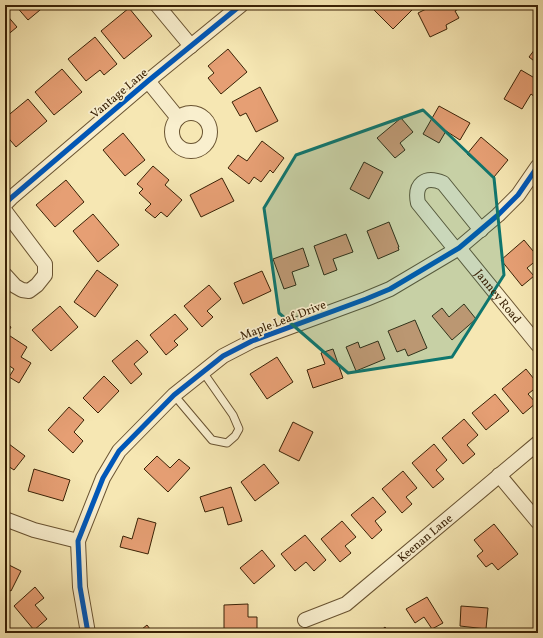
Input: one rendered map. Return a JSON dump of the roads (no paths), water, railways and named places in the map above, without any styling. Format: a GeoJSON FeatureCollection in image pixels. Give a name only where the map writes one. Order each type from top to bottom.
{"type":"FeatureCollection","features":[{"type":"Feature","properties":{"kind":"street"},"geometry":{"type":"LineString","coordinates":[[157,5],[191,46]]}},
{"type":"Feature","properties":{"kind":"street","name":"Vantage Lane"},"geometry":{"type":"LineString","coordinates":[[8,201],[241,5]]}},
{"type":"Feature","properties":{"kind":"street"},"geometry":{"type":"LineString","coordinates":[[148,82],[178,118]]}},
{"type":"Feature","properties":{"kind":"street","name":"Maple Leaf Drive"},"geometry":{"type":"LineString","coordinates":[[88,633],[80,587],[78,541],[103,478],[119,451],[174,395],[223,356],[252,341],[390,289],[457,249],[498,215],[518,194],[538,166]]}},
{"type":"Feature","properties":{"kind":"street","name":"Janney Road"},"geometry":{"type":"LineString","coordinates":[[481,230],[443,183],[435,180],[428,180],[422,183],[417,189],[416,196],[418,203],[538,345]]}},
{"type":"Feature","properties":{"kind":"street"},"geometry":{"type":"LineString","coordinates":[[5,211],[46,264],[45,275],[37,285],[29,291],[22,290],[15,286],[5,275]]}},
{"type":"Feature","properties":{"kind":"street","name":"Keenan Lane"},"geometry":{"type":"LineString","coordinates":[[305,620],[346,604],[538,443]]}},
{"type":"Feature","properties":{"kind":"street"},"geometry":{"type":"LineString","coordinates":[[499,475],[538,522]]}},
{"type":"Feature","properties":{"kind":"street"},"geometry":{"type":"LineString","coordinates":[[5,519],[34,530],[78,541]]}},
{"type":"Feature","properties":{"kind":"lane"},"geometry":{"type":"LineString","coordinates":[[174,395],[212,440],[227,443],[235,436],[239,429],[233,415],[203,372]]}}]}
